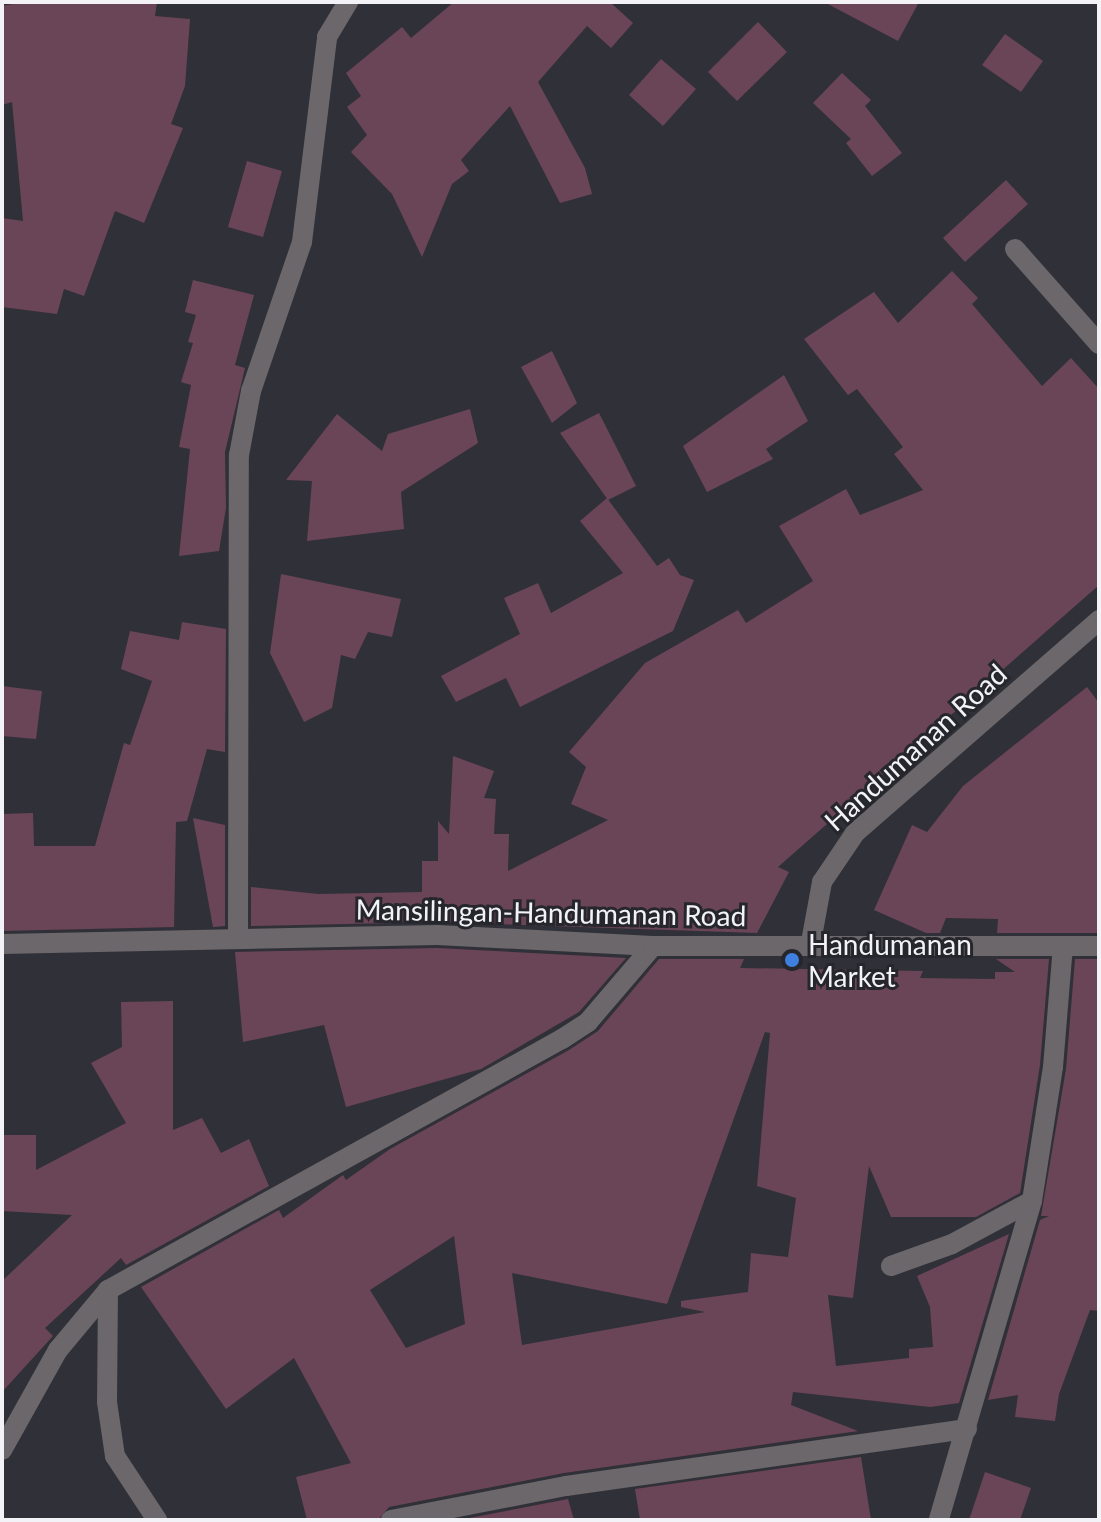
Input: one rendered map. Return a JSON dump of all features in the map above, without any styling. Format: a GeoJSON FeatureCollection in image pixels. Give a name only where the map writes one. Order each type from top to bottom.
{"type":"FeatureCollection","features":[{"type":"Feature","properties":{"kind":"street"},"geometry":{"type":"LineString","coordinates":[[238,938],[239,455],[251,391],[302,242],[327,37],[348,2]]}},
{"type":"Feature","properties":{"kind":"street"},"geometry":{"type":"LineString","coordinates":[[1015,249],[1099,344]]}},
{"type":"Feature","properties":{"kind":"street","name":"Handumanan Road"},"geometry":{"type":"LineString","coordinates":[[811,942],[822,882],[855,833],[1099,620]]}},
{"type":"Feature","properties":{"kind":"street","name":"Mansilingan-Handumanan Road"},"geometry":{"type":"LineString","coordinates":[[2,944],[437,935],[653,946],[811,942],[1099,946]]}},
{"type":"Feature","properties":{"kind":"street"},"geometry":{"type":"LineString","coordinates":[[2,1450],[58,1350],[108,1290],[562,1039],[588,1022],[653,946]]}},
{"type":"Feature","properties":{"kind":"street"},"geometry":{"type":"LineString","coordinates":[[939,1519],[1032,1201],[1053,1067],[1063,946]]}},
{"type":"Feature","properties":{"kind":"street"},"geometry":{"type":"LineString","coordinates":[[891,1266],[952,1244],[1032,1201]]}},
{"type":"Feature","properties":{"kind":"street"},"geometry":{"type":"LineString","coordinates":[[108,1290],[107,1402],[115,1456],[157,1520]]}},
{"type":"Feature","properties":{"kind":"street"},"geometry":{"type":"LineString","coordinates":[[391,1520],[566,1486],[967,1429]]}},
{"type":"Feature","properties":{"kind":"building"},"geometry":{"type":"Polygon","coordinates":[[[24,2],[157,2],[155,16],[190,19],[185,86],[171,124],[183,128],[144,223],[115,211],[84,296],[64,289],[57,314],[2,307],[2,218],[23,221],[12,102],[2,105],[2,6],[24,2]]]}},
{"type":"Feature","properties":{"kind":"building"},"geometry":{"type":"Polygon","coordinates":[[[454,2],[610,2],[633,23],[611,48],[587,26],[538,82],[585,168],[592,194],[560,203],[510,106],[461,160],[469,171],[452,184],[422,257],[392,194],[351,152],[367,135],[347,107],[361,96],[346,73],[402,27],[411,38],[454,2]]]}},
{"type":"Feature","properties":{"kind":"building"},"geometry":{"type":"Polygon","coordinates":[[[824,2],[919,2],[898,41],[824,2]]]}},
{"type":"Feature","properties":{"kind":"building"},"geometry":{"type":"Polygon","coordinates":[[[758,22],[787,52],[737,101],[708,72],[758,22]]]}},
{"type":"Feature","properties":{"kind":"building"},"geometry":{"type":"Polygon","coordinates":[[[1005,34],[1043,61],[1021,92],[982,65],[1005,34]]]}},
{"type":"Feature","properties":{"kind":"building"},"geometry":{"type":"Polygon","coordinates":[[[661,59],[696,89],[663,126],[629,95],[661,59]]]}},
{"type":"Feature","properties":{"kind":"building"},"geometry":{"type":"Polygon","coordinates":[[[842,73],[871,100],[865,106],[902,153],[872,176],[846,143],[851,139],[813,103],[842,73]]]}},
{"type":"Feature","properties":{"kind":"building"},"geometry":{"type":"Polygon","coordinates":[[[247,161],[282,171],[263,237],[228,227],[247,161]]]}},
{"type":"Feature","properties":{"kind":"building"},"geometry":{"type":"Polygon","coordinates":[[[1006,180],[1028,204],[965,262],[943,238],[1006,180]]]}},
{"type":"Feature","properties":{"kind":"building"},"geometry":{"type":"Polygon","coordinates":[[[952,271],[978,298],[972,304],[1042,386],[1071,358],[1099,389],[1099,585],[778,867],[789,872],[757,933],[437,922],[251,926],[251,887],[318,894],[422,892],[422,861],[438,861],[438,821],[449,834],[453,756],[494,771],[484,798],[496,799],[494,834],[509,834],[508,871],[608,820],[571,804],[586,767],[569,752],[645,663],[738,610],[746,623],[813,581],[779,526],[846,489],[860,515],[923,490],[894,454],[903,447],[857,389],[848,395],[804,339],[874,292],[898,323],[952,271]]]}},
{"type":"Feature","properties":{"kind":"building"},"geometry":{"type":"Polygon","coordinates":[[[193,280],[254,295],[235,365],[245,368],[225,452],[226,508],[219,551],[179,556],[190,449],[179,447],[191,385],[181,382],[193,343],[188,342],[196,315],[185,312],[193,280]]]}},
{"type":"Feature","properties":{"kind":"building"},"geometry":{"type":"Polygon","coordinates":[[[552,351],[577,403],[552,423],[521,367],[552,351]]]}},
{"type":"Feature","properties":{"kind":"building"},"geometry":{"type":"Polygon","coordinates":[[[784,375],[808,421],[766,449],[773,459],[707,492],[683,446],[784,375]]]}},
{"type":"Feature","properties":{"kind":"building"},"geometry":{"type":"Polygon","coordinates":[[[470,409],[478,443],[401,492],[404,529],[307,541],[312,481],[286,480],[337,414],[382,451],[388,434],[470,409]]]}},
{"type":"Feature","properties":{"kind":"building"},"geometry":{"type":"Polygon","coordinates":[[[599,413],[636,486],[608,500],[560,433],[599,413]]]}},
{"type":"Feature","properties":{"kind":"building"},"geometry":{"type":"Polygon","coordinates":[[[607,498],[657,566],[669,558],[680,575],[694,580],[673,631],[520,707],[506,678],[456,702],[441,676],[520,634],[504,598],[538,583],[551,613],[623,573],[580,521],[607,498]]]}},
{"type":"Feature","properties":{"kind":"building"},"geometry":{"type":"Polygon","coordinates":[[[281,574],[401,599],[392,637],[368,632],[355,659],[341,655],[332,708],[304,722],[270,653],[281,574]]]}},
{"type":"Feature","properties":{"kind":"building"},"geometry":{"type":"Polygon","coordinates":[[[182,622],[226,629],[225,752],[207,749],[187,821],[176,822],[174,927],[2,931],[2,814],[33,813],[34,846],[95,846],[124,743],[130,745],[152,681],[121,669],[130,631],[179,640],[182,622]]]}},
{"type":"Feature","properties":{"kind":"building"},"geometry":{"type":"Polygon","coordinates":[[[2,686],[42,691],[36,739],[2,736],[2,686]]]}},
{"type":"Feature","properties":{"kind":"building"},"geometry":{"type":"Polygon","coordinates":[[[1087,687],[1099,703],[1099,933],[997,933],[998,919],[946,918],[940,933],[926,933],[874,910],[912,825],[927,832],[963,786],[1087,687]]]}},
{"type":"Feature","properties":{"kind":"building"},"geometry":{"type":"Polygon","coordinates":[[[193,818],[225,825],[225,926],[213,927],[193,818]]]}},
{"type":"Feature","properties":{"kind":"building"},"geometry":{"type":"Polygon","coordinates":[[[437,948],[626,958],[579,1012],[481,1069],[346,1107],[324,1025],[243,1042],[235,952],[437,948]]]}},
{"type":"Feature","properties":{"kind":"building"},"geometry":{"type":"Polygon","coordinates":[[[659,959],[744,959],[740,968],[923,971],[920,978],[995,979],[995,972],[1015,972],[996,959],[1049,959],[1040,1065],[1020,1193],[976,1217],[891,1217],[869,1166],[853,1298],[828,1295],[836,1366],[909,1358],[909,1349],[933,1347],[930,1307],[917,1276],[1009,1234],[959,1403],[930,1407],[793,1392],[791,1405],[858,1431],[564,1473],[389,1507],[378,1520],[307,1520],[296,1477],[351,1463],[294,1358],[226,1409],[141,1287],[279,1210],[283,1218],[343,1175],[346,1180],[390,1149],[598,1031],[659,959]],[[765,1032],[667,1304],[512,1273],[522,1345],[705,1312],[681,1307],[681,1301],[748,1292],[751,1253],[788,1257],[796,1198],[757,1186],[770,1033],[765,1032]],[[454,1236],[370,1290],[406,1348],[465,1324],[454,1236]]]}},
{"type":"Feature","properties":{"kind":"building"},"geometry":{"type":"Polygon","coordinates":[[[1075,959],[1099,959],[1099,1311],[1090,1310],[1059,1394],[1055,1421],[1015,1417],[1018,1395],[988,1400],[1040,1220],[1049,1216],[1041,1216],[1066,1069],[1075,959]]]}},
{"type":"Feature","properties":{"kind":"building"},"geometry":{"type":"Polygon","coordinates":[[[173,1001],[173,1130],[202,1118],[221,1153],[249,1139],[269,1186],[126,1265],[121,1258],[45,1328],[53,1336],[2,1392],[2,1281],[72,1215],[2,1211],[2,1135],[36,1135],[36,1170],[126,1123],[91,1063],[122,1047],[121,1002],[173,1001]]]}},
{"type":"Feature","properties":{"kind":"building"},"geometry":{"type":"Polygon","coordinates":[[[861,1457],[871,1520],[640,1520],[635,1489],[861,1457]]]}},
{"type":"Feature","properties":{"kind":"building"},"geometry":{"type":"Polygon","coordinates":[[[985,1472],[1031,1488],[1020,1520],[969,1520],[985,1472]]]}},
{"type":"Feature","properties":{"kind":"building"},"geometry":{"type":"Polygon","coordinates":[[[568,1499],[574,1520],[459,1520],[568,1499]]]}},
{"type":"Feature","properties":{"kind":"place","name":"Handumanan Market"},"geometry":{"type":"Point","coordinates":[792,960]}}]}
